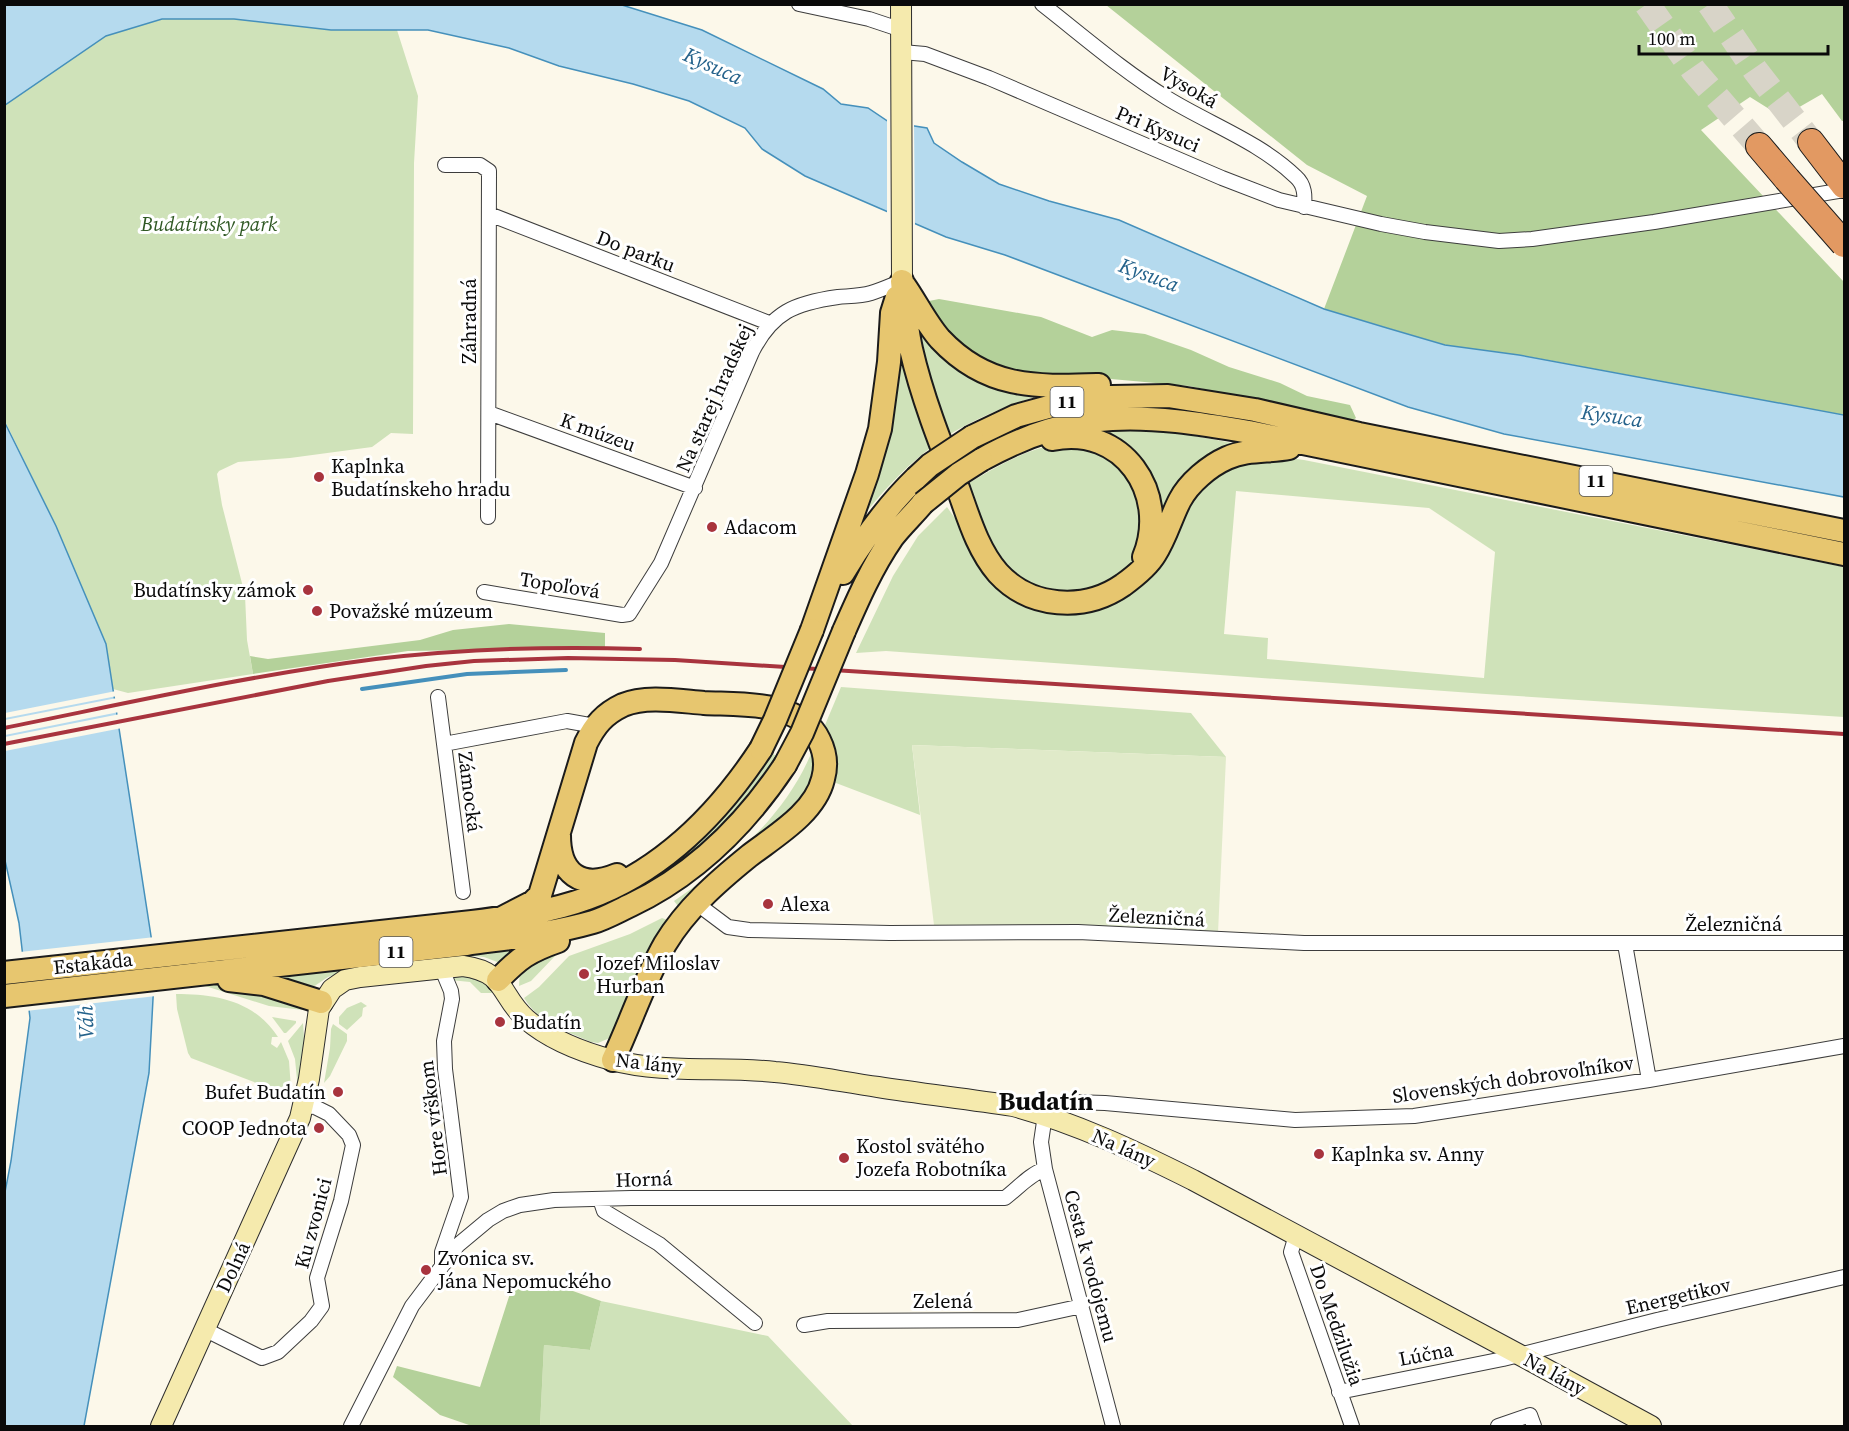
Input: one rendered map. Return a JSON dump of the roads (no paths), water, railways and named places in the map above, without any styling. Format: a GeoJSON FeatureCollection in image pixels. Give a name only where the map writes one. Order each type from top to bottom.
{"type":"FeatureCollection","features":[{"type":"Feature","properties":{"kind":"highway"},"geometry":{"type":"LineString","coordinates":[[1810,142],[1841,183]]}},
{"type":"Feature","properties":{"kind":"highway"},"geometry":{"type":"LineString","coordinates":[[1759,146],[1845,244]]}},
{"type":"Feature","properties":{"kind":"main road"},"geometry":{"type":"LineString","coordinates":[[902,281],[939,337],[969,364],[996,377],[1033,386],[1144,386],[1168,396]]}},
{"type":"Feature","properties":{"kind":"main road"},"geometry":{"type":"LineString","coordinates":[[902,281],[910,347],[920,383],[973,528],[984,553],[998,572],[1028,595],[1063,603],[1098,598],[1123,585],[1149,564],[1180,500],[1191,484],[1202,475],[1227,458],[1261,450],[1278,450],[1305,444]]}},
{"type":"Feature","properties":{"kind":"main road"},"geometry":{"type":"LineString","coordinates":[[812,630],[880,429],[890,362],[892,313],[902,281]]}},
{"type":"Feature","properties":{"kind":"main road","name":"11"},"geometry":{"type":"LineString","coordinates":[[502,918],[555,908],[595,895],[632,877],[693,831],[717,808],[743,776],[761,748],[812,630],[863,539],[894,499],[930,465],[972,437],[1016,416],[1063,403],[1112,397],[1168,396],[1255,410],[1359,434],[1845,531]]}},
{"type":"Feature","properties":{"kind":"main road","name":"11"},"geometry":{"type":"LineString","coordinates":[[183,976],[539,934],[594,922],[653,895],[704,859],[746,819],[785,765],[802,733],[860,594],[892,538],[923,503],[959,474],[989,456],[1039,433],[1063,426],[1088,420],[1116,418],[1195,423],[1845,554]]}},
{"type":"Feature","properties":{"kind":"main road"},"geometry":{"type":"LineString","coordinates":[[989,456],[1060,438],[1073,437],[1102,443],[1126,459],[1136,470],[1143,483],[1152,511],[1150,540],[1132,577]]}},
{"type":"Feature","properties":{"kind":"main road"},"geometry":{"type":"LineString","coordinates":[[502,918],[537,900],[581,758],[595,726],[608,713],[625,704],[640,701],[684,701],[774,709],[799,718],[817,735],[825,757],[825,768],[823,781],[810,804],[696,903],[675,929],[656,961],[613,1060]]}},
{"type":"Feature","properties":{"kind":"main road"},"geometry":{"type":"LineString","coordinates":[[559,835],[563,862],[573,875],[584,880],[602,881],[660,857]]}},
{"type":"Feature","properties":{"kind":"main road"},"geometry":{"type":"LineString","coordinates":[[498,980],[516,961],[534,949],[596,927],[607,917]]}},
{"type":"Feature","properties":{"kind":"main road","name":"Estakáda"},"geometry":{"type":"LineString","coordinates":[[4,973],[502,918]]}},
{"type":"Feature","properties":{"kind":"main road"},"geometry":{"type":"LineString","coordinates":[[183,976],[264,984],[321,1002]]}},
{"type":"Feature","properties":{"kind":"main road","name":"Estakáda"},"geometry":{"type":"LineString","coordinates":[[4,996],[183,976]]}},
{"type":"Feature","properties":{"kind":"street"},"geometry":{"type":"LineString","coordinates":[[799,4],[869,19],[902,30]]}},
{"type":"Feature","properties":{"kind":"street"},"geometry":{"type":"LineString","coordinates":[[901,4],[902,281]]}},
{"type":"Feature","properties":{"kind":"street","name":"Vysoká"},"geometry":{"type":"LineString","coordinates":[[1042,4],[1135,77],[1167,98],[1260,149],[1298,178],[1304,189],[1304,207]]}},
{"type":"Feature","properties":{"kind":"street","name":"Pri Kysuci"},"geometry":{"type":"LineString","coordinates":[[902,52],[925,54],[988,78],[1279,200],[1404,229],[1482,240],[1532,238],[1654,222],[1841,183]]}},
{"type":"Feature","properties":{"kind":"street","name":"Záhradná"},"geometry":{"type":"LineString","coordinates":[[445,165],[480,165],[489,171],[488,518]]}},
{"type":"Feature","properties":{"kind":"street","name":"Do parku"},"geometry":{"type":"LineString","coordinates":[[489,214],[769,323]]}},
{"type":"Feature","properties":{"kind":"street","name":"Na starej hradskej"},"geometry":{"type":"LineString","coordinates":[[630,614],[661,563],[752,352],[769,323],[799,306],[818,300],[871,293],[902,281]]}},
{"type":"Feature","properties":{"kind":"street","name":"K múzeu"},"geometry":{"type":"LineString","coordinates":[[489,413],[695,488]]}},
{"type":"Feature","properties":{"kind":"street","name":"Topoľová"},"geometry":{"type":"LineString","coordinates":[[484,592],[622,615],[630,614]]}},
{"type":"Feature","properties":{"kind":"street","name":"Zámocká"},"geometry":{"type":"LineString","coordinates":[[438,697],[463,892]]}},
{"type":"Feature","properties":{"kind":"street"},"geometry":{"type":"LineString","coordinates":[[444,744],[567,721],[595,726]]}},
{"type":"Feature","properties":{"kind":"street","name":"Železničná"},"geometry":{"type":"LineString","coordinates":[[696,903],[728,927],[749,930],[890,933],[1078,932],[1304,943],[1845,943]]}},
{"type":"Feature","properties":{"kind":"street"},"geometry":{"type":"LineString","coordinates":[[1624,944],[1649,1080]]}},
{"type":"Feature","properties":{"kind":"street"},"geometry":{"type":"LineString","coordinates":[[321,1002],[332,989],[345,980],[441,967],[478,968],[498,980]]}},
{"type":"Feature","properties":{"kind":"street","name":"Hore vŕškom"},"geometry":{"type":"LineString","coordinates":[[441,967],[452,999],[444,1041],[445,1069],[461,1197],[442,1252],[442,1264]]}},
{"type":"Feature","properties":{"kind":"street","name":"Na lány"},"geometry":{"type":"LineString","coordinates":[[498,980],[517,1008],[535,1026],[557,1039],[613,1060],[643,1065],[774,1071],[1013,1106],[1045,1115],[1143,1155],[1520,1354],[1651,1426]]}},
{"type":"Feature","properties":{"kind":"street","name":"Dolná"},"geometry":{"type":"LineString","coordinates":[[161,1426],[283,1159],[303,1106],[321,1002]]}},
{"type":"Feature","properties":{"kind":"street","name":"Slovenských dobrovoľníkov"},"geometry":{"type":"LineString","coordinates":[[1045,1115],[1057,1105],[1072,1102],[1295,1120],[1414,1116],[1649,1080],[1845,1046]]}},
{"type":"Feature","properties":{"kind":"street","name":"Ku zvonici"},"geometry":{"type":"LineString","coordinates":[[204,1329],[262,1358],[278,1352],[311,1321],[322,1306],[317,1278],[341,1201],[353,1145],[349,1135],[329,1114],[315,1107],[303,1106]]}},
{"type":"Feature","properties":{"kind":"street","name":"Cesta k vodojemu"},"geometry":{"type":"LineString","coordinates":[[1045,1115],[1041,1142],[1045,1169],[1113,1426]]}},
{"type":"Feature","properties":{"kind":"street","name":"Horná"},"geometry":{"type":"LineString","coordinates":[[351,1426],[412,1306],[442,1264],[472,1232],[503,1211],[520,1205],[554,1200],[721,1196],[1005,1198],[1035,1173],[1045,1169]]}},
{"type":"Feature","properties":{"kind":"street"},"geometry":{"type":"LineString","coordinates":[[600,1199],[604,1211],[659,1244],[755,1323]]}},
{"type":"Feature","properties":{"kind":"street","name":"Do Medzilužia"},"geometry":{"type":"LineString","coordinates":[[1296,1235],[1291,1252],[1352,1426]]}},
{"type":"Feature","properties":{"kind":"street","name":"Energetikov"},"geometry":{"type":"LineString","coordinates":[[1520,1354],[1845,1277]]}},
{"type":"Feature","properties":{"kind":"street","name":"Zelená"},"geometry":{"type":"LineString","coordinates":[[804,1325],[828,1321],[1018,1320],[1082,1306]]}},
{"type":"Feature","properties":{"kind":"street","name":"Lúčna"},"geometry":{"type":"LineString","coordinates":[[1339,1392],[1520,1354]]}},
{"type":"Feature","properties":{"kind":"street"},"geometry":{"type":"LineString","coordinates":[[1498,1426],[1530,1415],[1534,1426]]}},
{"type":"Feature","properties":{"kind":"water","name":"Kysuca"},"geometry":{"type":"Polygon","coordinates":[[[5,5],[622,5],[702,30],[823,89],[841,104],[868,108],[889,122],[927,128],[934,143],[999,184],[1049,201],[1119,220],[1324,309],[1445,345],[1519,355],[1844,415],[1844,497],[1504,434],[1408,407],[1005,255],[946,237],[805,176],[762,149],[745,128],[689,101],[633,84],[559,66],[509,48],[428,30],[331,30],[234,19],[162,19],[106,36],[5,105],[5,5]]]}},
{"type":"Feature","properties":{"kind":"water","name":"Váh"},"geometry":{"type":"Polygon","coordinates":[[[4,421],[56,526],[106,644],[155,962],[149,1073],[84,1426],[5,1426],[5,1192],[30,1018],[19,923],[4,856],[4,421]]]}},
{"type":"Feature","properties":{"kind":"waterway"},"geometry":{"type":"LineString","coordinates":[[362,689],[467,674],[566,670]]}},
{"type":"Feature","properties":{"kind":"tunnel"},"geometry":{"type":"LineString","coordinates":[[1647,4],[1694,71],[1759,146]]}},
{"type":"Feature","properties":{"kind":"tunnel"},"geometry":{"type":"LineString","coordinates":[[1710,4],[1755,70],[1811,142]]}},
{"type":"Feature","properties":{"kind":"railway"},"geometry":{"type":"LineString","coordinates":[[4,728],[236,681],[376,659],[508,649],[640,649]]}},
{"type":"Feature","properties":{"kind":"railway"},"geometry":{"type":"LineString","coordinates":[[4,744],[328,681],[426,666],[474,661],[568,658],[675,660],[1844,734]]}},
{"type":"Feature","properties":{"kind":"place","name":"Kaplnka Budatínskeho hradu"},"geometry":{"type":"Point","coordinates":[319,477]}},
{"type":"Feature","properties":{"kind":"place","name":"Adacom"},"geometry":{"type":"Point","coordinates":[712,527]}},
{"type":"Feature","properties":{"kind":"place","name":"Budatínsky zámok"},"geometry":{"type":"Point","coordinates":[308,590]}},
{"type":"Feature","properties":{"kind":"place","name":"Považské múzeum"},"geometry":{"type":"Point","coordinates":[317,611]}},
{"type":"Feature","properties":{"kind":"place","name":"Alexa"},"geometry":{"type":"Point","coordinates":[768,904]}},
{"type":"Feature","properties":{"kind":"place","name":"Jozef Miloslav Hurban"},"geometry":{"type":"Point","coordinates":[584,974]}},
{"type":"Feature","properties":{"kind":"place","name":"Budatín"},"geometry":{"type":"Point","coordinates":[500,1022]}},
{"type":"Feature","properties":{"kind":"place","name":"Bufet Budatín"},"geometry":{"type":"Point","coordinates":[338,1092]}},
{"type":"Feature","properties":{"kind":"place","name":"COOP Jednota"},"geometry":{"type":"Point","coordinates":[319,1128]}},
{"type":"Feature","properties":{"kind":"place","name":"Kaplnka sv. Anny"},"geometry":{"type":"Point","coordinates":[1319,1154]}},
{"type":"Feature","properties":{"kind":"place","name":"Kostol svätého Jozefa Robotníka"},"geometry":{"type":"Point","coordinates":[844,1158]}},
{"type":"Feature","properties":{"kind":"place","name":"Zvonica sv. Jána Nepomuckého"},"geometry":{"type":"Point","coordinates":[426,1270]}},
{"type":"Feature","properties":{"kind":"district","name":"Budatín"},"geometry":{"type":"Point","coordinates":[1046,1101]}},
{"type":"Feature","properties":{"kind":"park label","name":"Budatínsky park"},"geometry":{"type":"Point","coordinates":[209,224]}}]}
